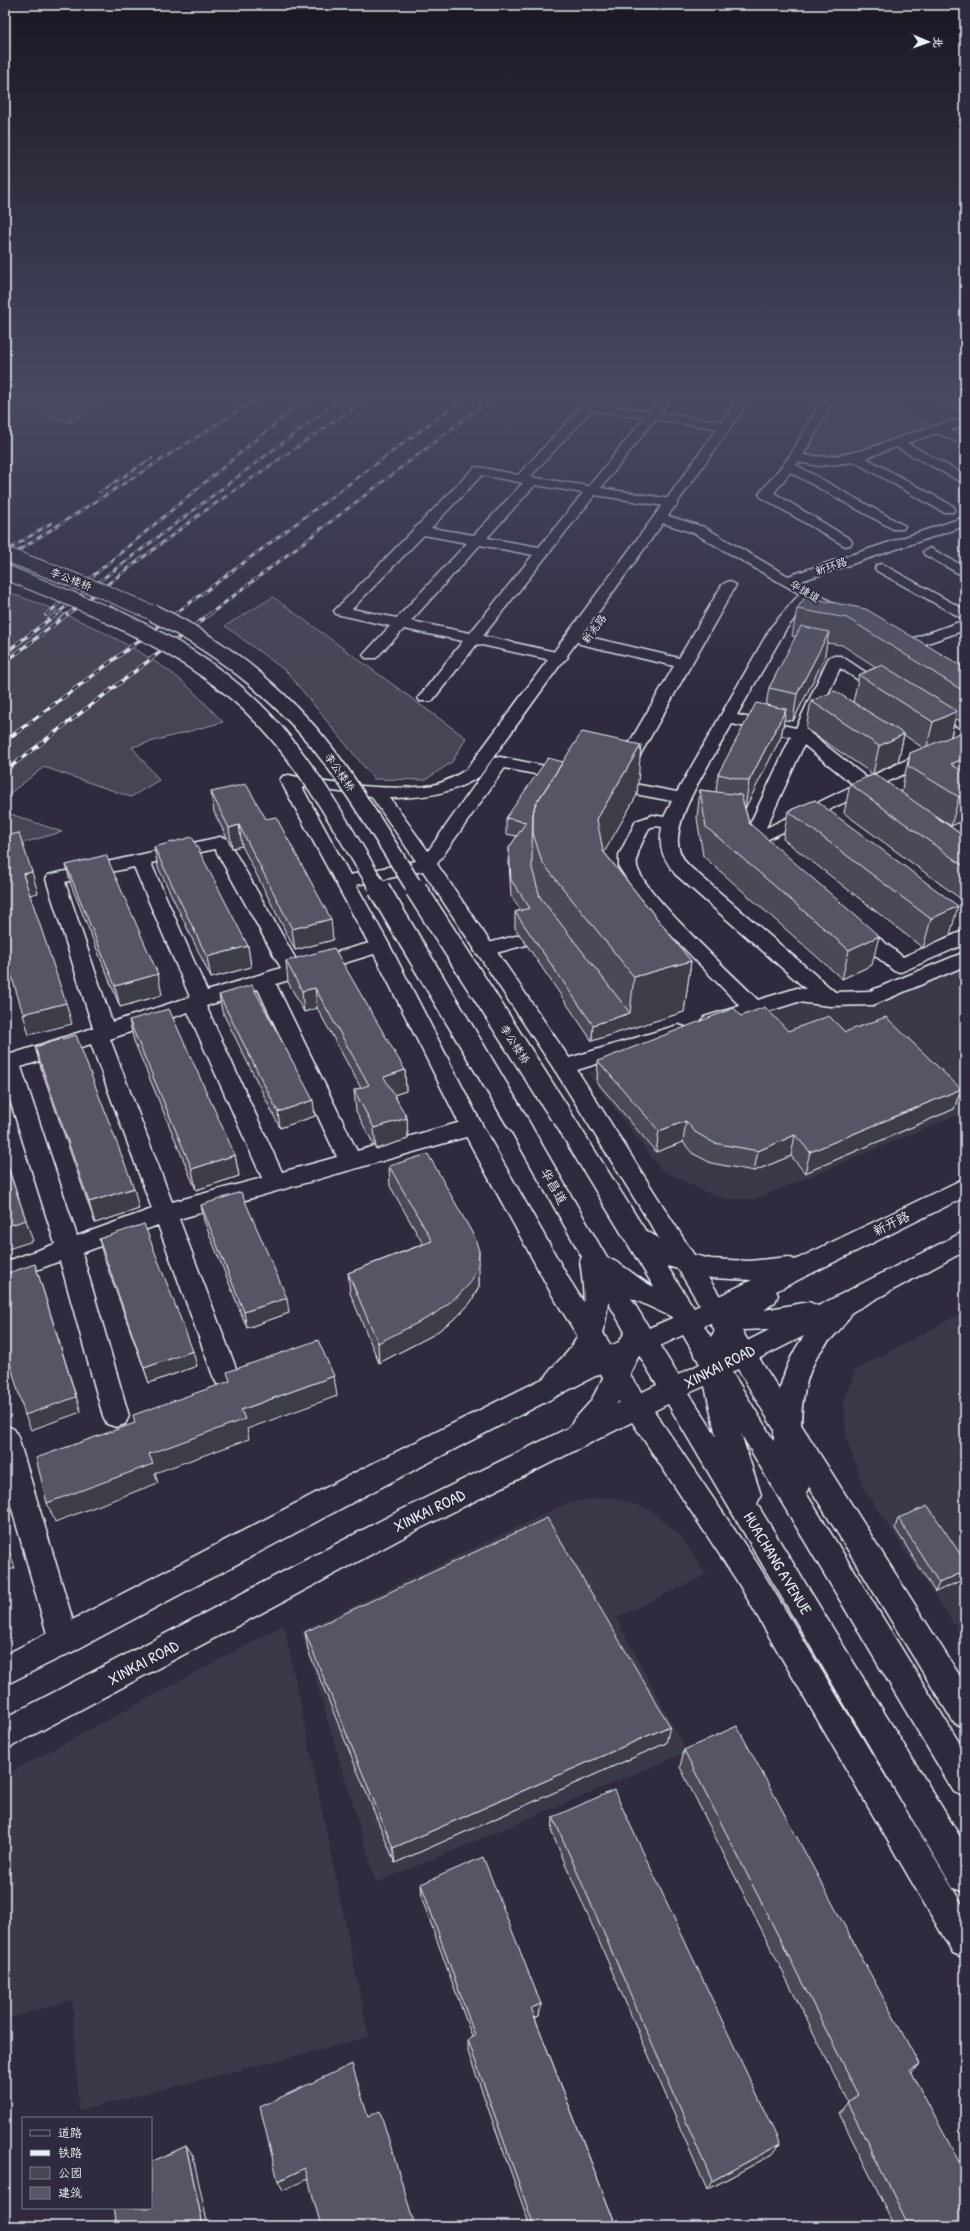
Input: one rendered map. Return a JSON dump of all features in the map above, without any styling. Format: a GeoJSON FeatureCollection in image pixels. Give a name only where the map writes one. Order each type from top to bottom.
{"type":"FeatureCollection","features":[{"type":"Feature","properties":{"kind":"street","name":"华捷道"},"geometry":{"type":"LineString","coordinates":[[421,530],[452,499]]}},
{"type":"Feature","properties":{"kind":"street"},"geometry":{"type":"LineString","coordinates":[[371,655],[477,540],[510,499]]}},
{"type":"Feature","properties":{"kind":"street"},"geometry":{"type":"LineString","coordinates":[[426,698],[585,499]]}},
{"type":"Feature","properties":{"kind":"street","name":"华捷道"},"geometry":{"type":"LineString","coordinates":[[620,499],[669,513],[794,579],[858,617],[808,593],[794,579]]}},
{"type":"Feature","properties":{"kind":"street","name":"新兆路"},"geometry":{"type":"LineString","coordinates":[[428,864],[585,641],[678,499]]}},
{"type":"Feature","properties":{"kind":"street","name":"新兆路"},"geometry":{"type":"LineString","coordinates":[[345,882],[289,780],[377,792],[434,791],[463,782],[473,773],[680,499]]}},
{"type":"Feature","properties":{"kind":"street"},"geometry":{"type":"LineString","coordinates":[[774,499],[845,542]]}},
{"type":"Feature","properties":{"kind":"street"},"geometry":{"type":"LineString","coordinates":[[853,499],[898,526]]}},
{"type":"Feature","properties":{"kind":"street"},"geometry":{"type":"LineString","coordinates":[[930,499],[948,509]]}},
{"type":"Feature","properties":{"kind":"street","name":"新环路"},"geometry":{"type":"LineString","coordinates":[[794,579],[965,521]]}},
{"type":"Feature","properties":{"kind":"street"},"geometry":{"type":"LineString","coordinates":[[542,552],[421,530],[341,611],[560,657]]}},
{"type":"Feature","properties":{"kind":"street"},"geometry":{"type":"LineString","coordinates":[[930,552],[965,573]]}},
{"type":"Feature","properties":{"kind":"street","name":"李公楼桥"},"geometry":{"type":"LineString","coordinates":[[5,554],[104,592],[201,639],[260,682],[297,719],[326,751],[340,770],[635,1234]]}},
{"type":"Feature","properties":{"kind":"street"},"geometry":{"type":"LineString","coordinates":[[882,568],[965,616]]}},
{"type":"Feature","properties":{"kind":"street","name":"李公楼桥"},"geometry":{"type":"LineString","coordinates":[[5,572],[101,612],[151,636],[185,656],[241,697],[279,734],[319,790],[518,1123]]}},
{"type":"Feature","properties":{"kind":"street"},"geometry":{"type":"LineString","coordinates":[[626,764],[729,585]]}},
{"type":"Feature","properties":{"kind":"street"},"geometry":{"type":"LineString","coordinates":[[808,593],[779,626],[726,718],[681,798],[670,823],[669,839],[672,856],[682,870],[830,999]]}},
{"type":"Feature","properties":{"kind":"street"},"geometry":{"type":"LineString","coordinates":[[900,636],[915,651],[965,625]]}},
{"type":"Feature","properties":{"kind":"street"},"geometry":{"type":"LineString","coordinates":[[585,641],[684,664]]}},
{"type":"Feature","properties":{"kind":"street"},"geometry":{"type":"LineString","coordinates":[[750,843],[801,734],[822,707],[836,659],[965,741]]}},
{"type":"Feature","properties":{"kind":"street"},"geometry":{"type":"LineString","coordinates":[[726,718],[801,734],[864,786],[896,809]]}},
{"type":"Feature","properties":{"kind":"street"},"geometry":{"type":"LineString","coordinates":[[750,843],[812,820],[906,758],[965,741]]}},
{"type":"Feature","properties":{"kind":"street"},"geometry":{"type":"LineString","coordinates":[[500,762],[681,798]]}},
{"type":"Feature","properties":{"kind":"street"},"geometry":{"type":"LineString","coordinates":[[377,792],[428,864],[484,950],[564,1067],[689,1265],[710,1318],[718,1350],[715,1368],[801,1507],[965,1781]]}},
{"type":"Feature","properties":{"kind":"street"},"geometry":{"type":"LineString","coordinates":[[670,823],[653,820],[642,825],[628,855],[628,867],[652,904],[754,1008]]}},
{"type":"Feature","properties":{"kind":"street"},"geometry":{"type":"LineString","coordinates":[[953,849],[928,832],[965,824]]}},
{"type":"Feature","properties":{"kind":"street"},"geometry":{"type":"LineString","coordinates":[[226,1376],[163,1214],[101,1034],[55,879],[220,842],[292,970]]}},
{"type":"Feature","properties":{"kind":"street"},"geometry":{"type":"LineString","coordinates":[[750,843],[768,858]]}},
{"type":"Feature","properties":{"kind":"street"},"geometry":{"type":"LineString","coordinates":[[140,860],[198,1002],[275,1182]]}},
{"type":"Feature","properties":{"kind":"street"},"geometry":{"type":"LineString","coordinates":[[428,864],[345,882],[380,946],[472,1127],[560,1286],[636,1407],[748,1572],[965,1941]]}},
{"type":"Feature","properties":{"kind":"street"},"geometry":{"type":"LineString","coordinates":[[631,910],[652,904]]}},
{"type":"Feature","properties":{"kind":"street"},"geometry":{"type":"LineString","coordinates":[[841,917],[902,966],[961,931]]}},
{"type":"Feature","properties":{"kind":"street"},"geometry":{"type":"LineString","coordinates":[[484,950],[523,940]]}},
{"type":"Feature","properties":{"kind":"street"},"geometry":{"type":"LineString","coordinates":[[116,1416],[69,1248],[7,1063],[101,1034],[292,970],[380,946]]}},
{"type":"Feature","properties":{"kind":"street"},"geometry":{"type":"LineString","coordinates":[[564,1067],[797,995],[830,999],[873,998],[965,958]]}},
{"type":"Feature","properties":{"kind":"street"},"geometry":{"type":"LineString","coordinates":[[264,980],[350,1161]]}},
{"type":"Feature","properties":{"kind":"street","name":"华昌道"},"geometry":{"type":"LineString","coordinates":[[518,1123],[590,1250]]}},
{"type":"Feature","properties":{"kind":"street"},"geometry":{"type":"LineString","coordinates":[[5,1272],[163,1214],[472,1127]]}},
{"type":"Feature","properties":{"kind":"street","name":"新开路"},"geometry":{"type":"LineString","coordinates":[[818,1259],[965,1187]]}},
{"type":"Feature","properties":{"kind":"street"},"geometry":{"type":"LineString","coordinates":[[635,1234],[657,1251],[689,1265],[716,1270],[756,1272],[791,1266],[818,1259]]}},
{"type":"Feature","properties":{"kind":"street"},"geometry":{"type":"LineString","coordinates":[[564,1444],[595,1418],[603,1407],[612,1369],[636,1338],[641,1264],[635,1234]]}},
{"type":"Feature","properties":{"kind":"street"},"geometry":{"type":"LineString","coordinates":[[635,1234],[742,1353],[787,1428],[965,1712]]}},
{"type":"Feature","properties":{"kind":"street"},"geometry":{"type":"LineString","coordinates":[[590,1250],[616,1276],[640,1292],[710,1318],[764,1320],[803,1314],[859,1297],[965,1240]]}},
{"type":"Feature","properties":{"kind":"street"},"geometry":{"type":"LineString","coordinates":[[536,1394],[575,1362],[591,1334],[595,1320],[596,1288],[590,1250]]}},
{"type":"Feature","properties":{"kind":"street","name":"HUACHANG AVENUE"},"geometry":{"type":"LineString","coordinates":[[590,1250],[636,1338],[673,1389],[757,1526],[965,1876]]}},
{"type":"Feature","properties":{"kind":"street"},"geometry":{"type":"LineString","coordinates":[[636,1338],[710,1318],[761,1298],[818,1259]]}},
{"type":"Feature","properties":{"kind":"street"},"geometry":{"type":"LineString","coordinates":[[801,1507],[789,1461],[787,1428],[794,1380],[807,1350],[823,1328],[859,1297]]}},
{"type":"Feature","properties":{"kind":"street","name":"XINKAI ROAD"},"geometry":{"type":"LineString","coordinates":[[5,1735],[409,1520],[564,1444],[742,1353],[859,1297]]}},
{"type":"Feature","properties":{"kind":"street"},"geometry":{"type":"LineString","coordinates":[[710,1318],[715,1368],[737,1463],[757,1526]]}},
{"type":"Feature","properties":{"kind":"street"},"geometry":{"type":"LineString","coordinates":[[5,1670],[64,1641],[364,1482],[536,1394],[612,1369]]}},
{"type":"Feature","properties":{"kind":"street"},"geometry":{"type":"LineString","coordinates":[[5,1437],[64,1641]]}},
{"type":"Feature","properties":{"kind":"shaded area"},"geometry":{"type":"Polygon","coordinates":[[[965,966],[965,1112],[756,1199],[727,1199],[705,1192],[660,1169],[588,1073],[794,1000],[870,1008],[965,966]]]}},
{"type":"Feature","properties":{"kind":"shaded area"},"geometry":{"type":"Polygon","coordinates":[[[965,1311],[965,1641],[864,1489],[846,1438],[844,1399],[855,1370],[965,1311]]]}},
{"type":"Feature","properties":{"kind":"shaded area"},"geometry":{"type":"Polygon","coordinates":[[[612,1497],[649,1509],[680,1535],[706,1575],[616,1618],[687,1752],[376,1883],[301,1631],[569,1502],[612,1497]]]}},
{"type":"Feature","properties":{"kind":"shaded area"},"geometry":{"type":"Polygon","coordinates":[[[284,1625],[369,2037],[79,2111],[72,2000],[5,2019],[5,1775],[284,1625]]]}},
{"type":"Feature","properties":{"kind":"green space"},"geometry":{"type":"Polygon","coordinates":[[[5,592],[68,616],[132,647],[169,671],[190,689],[223,722],[132,747],[159,780],[131,797],[44,767],[5,797],[5,592]]]}},
{"type":"Feature","properties":{"kind":"green space"},"geometry":{"type":"Polygon","coordinates":[[[273,597],[466,738],[452,762],[425,780],[374,779],[287,672],[225,626],[273,597]]]}},
{"type":"Feature","properties":{"kind":"green space"},"geometry":{"type":"Polygon","coordinates":[[[5,812],[62,832],[5,848],[5,812]]]}},
{"type":"Feature","properties":{"kind":"building"},"geometry":{"type":"Polygon","coordinates":[[[805,597],[866,609],[965,668],[965,692],[847,618],[797,609],[805,597]]]}},
{"type":"Feature","properties":{"kind":"building"},"geometry":{"type":"Polygon","coordinates":[[[801,626],[829,632],[797,694],[769,688],[801,626]]]}},
{"type":"Feature","properties":{"kind":"building"},"geometry":{"type":"Polygon","coordinates":[[[882,665],[957,711],[933,722],[859,675],[882,665]]]}},
{"type":"Feature","properties":{"kind":"building"},"geometry":{"type":"Polygon","coordinates":[[[835,691],[904,734],[879,746],[811,701],[835,691]]]}},
{"type":"Feature","properties":{"kind":"building"},"geometry":{"type":"Polygon","coordinates":[[[756,703],[786,709],[749,781],[718,774],[756,703]]]}},
{"type":"Feature","properties":{"kind":"building"},"geometry":{"type":"Polygon","coordinates":[[[965,731],[965,758],[951,764],[965,773],[965,794],[959,797],[908,766],[910,753],[965,731]]]}},
{"type":"Feature","properties":{"kind":"building"},"geometry":{"type":"Polygon","coordinates":[[[582,732],[641,745],[597,819],[603,851],[691,961],[634,977],[542,862],[533,833],[533,814],[535,805],[582,732]]]}},
{"type":"Feature","properties":{"kind":"building"},"geometry":{"type":"Polygon","coordinates":[[[548,758],[563,762],[535,805],[533,814],[532,868],[540,897],[630,1013],[593,1025],[515,912],[530,908],[511,880],[509,848],[526,822],[506,818],[548,758]]]}},
{"type":"Feature","properties":{"kind":"building"},"geometry":{"type":"Polygon","coordinates":[[[875,774],[965,837],[965,867],[850,784],[875,774]]]}},
{"type":"Feature","properties":{"kind":"building"},"geometry":{"type":"Polygon","coordinates":[[[246,784],[266,819],[276,817],[331,919],[292,929],[239,825],[229,828],[211,792],[246,784]]]}},
{"type":"Feature","properties":{"kind":"building"},"geometry":{"type":"Polygon","coordinates":[[[700,790],[741,795],[749,823],[879,936],[849,950],[706,827],[700,790]]]}},
{"type":"Feature","properties":{"kind":"building"},"geometry":{"type":"Polygon","coordinates":[[[815,800],[958,906],[931,919],[788,811],[815,800]]]}},
{"type":"Feature","properties":{"kind":"building"},"geometry":{"type":"Polygon","coordinates":[[[19,833],[32,872],[23,874],[66,1003],[23,1014],[5,954],[5,836],[19,833]]]}},
{"type":"Feature","properties":{"kind":"building"},"geometry":{"type":"Polygon","coordinates":[[[192,837],[248,946],[207,957],[154,847],[192,837]]]}},
{"type":"Feature","properties":{"kind":"building"},"geometry":{"type":"Polygon","coordinates":[[[106,855],[158,974],[115,986],[66,865],[106,855]]]}},
{"type":"Feature","properties":{"kind":"building"},"geometry":{"type":"Polygon","coordinates":[[[334,948],[405,1070],[384,1077],[407,1118],[374,1128],[354,1090],[369,1085],[315,988],[302,991],[286,961],[334,948]]]}},
{"type":"Feature","properties":{"kind":"building"},"geometry":{"type":"Polygon","coordinates":[[[252,985],[313,1100],[278,1112],[219,995],[252,985]]]}},
{"type":"Feature","properties":{"kind":"building"},"geometry":{"type":"Polygon","coordinates":[[[765,1007],[788,1031],[829,1016],[845,1032],[886,1017],[961,1089],[810,1152],[795,1135],[758,1151],[714,1143],[695,1132],[686,1121],[659,1131],[598,1061],[734,1008],[741,1016],[765,1007]]]}},
{"type":"Feature","properties":{"kind":"building"},"geometry":{"type":"Polygon","coordinates":[[[169,1009],[235,1155],[192,1169],[129,1020],[169,1009]]]}},
{"type":"Feature","properties":{"kind":"building"},"geometry":{"type":"Polygon","coordinates":[[[76,1035],[134,1188],[89,1202],[35,1047],[76,1035]]]}},
{"type":"Feature","properties":{"kind":"building"},"geometry":{"type":"Polygon","coordinates":[[[428,1154],[475,1238],[479,1251],[478,1265],[471,1282],[458,1296],[433,1315],[378,1343],[348,1273],[432,1241],[389,1166],[428,1154]]]}},
{"type":"Feature","properties":{"kind":"building"},"geometry":{"type":"Polygon","coordinates":[[[5,1159],[26,1220],[5,1227],[5,1159]]]}},
{"type":"Feature","properties":{"kind":"building"},"geometry":{"type":"Polygon","coordinates":[[[241,1192],[287,1298],[244,1312],[201,1205],[241,1192]]]}},
{"type":"Feature","properties":{"kind":"building"},"geometry":{"type":"Polygon","coordinates":[[[144,1224],[193,1351],[144,1368],[99,1239],[144,1224]]]}},
{"type":"Feature","properties":{"kind":"building"},"geometry":{"type":"Polygon","coordinates":[[[35,1264],[76,1397],[25,1415],[5,1346],[5,1274],[35,1264]]]}},
{"type":"Feature","properties":{"kind":"building"},"geometry":{"type":"Polygon","coordinates":[[[318,1340],[334,1376],[241,1410],[245,1419],[149,1454],[153,1464],[47,1503],[36,1458],[135,1423],[133,1415],[230,1381],[227,1372],[318,1340]]]}},
{"type":"Feature","properties":{"kind":"building"},"geometry":{"type":"Polygon","coordinates":[[[928,1506],[965,1561],[965,1571],[939,1583],[898,1518],[928,1506]]]}},
{"type":"Feature","properties":{"kind":"building"},"geometry":{"type":"Polygon","coordinates":[[[547,1518],[670,1726],[393,1848],[305,1632],[547,1518]]]}},
{"type":"Feature","properties":{"kind":"building"},"geometry":{"type":"Polygon","coordinates":[[[737,1726],[919,2064],[910,2070],[965,2173],[965,2226],[909,2226],[847,2102],[859,2095],[684,1750],[737,1726]]]}},
{"type":"Feature","properties":{"kind":"building"},"geometry":{"type":"Polygon","coordinates":[[[614,1790],[780,2144],[712,2181],[553,1817],[614,1790]]]}},
{"type":"Feature","properties":{"kind":"building"},"geometry":{"type":"Polygon","coordinates":[[[483,1857],[541,2004],[531,2008],[616,2226],[534,2226],[468,2040],[475,2036],[421,1884],[483,1857]]]}},
{"type":"Feature","properties":{"kind":"building"},"geometry":{"type":"Polygon","coordinates":[[[352,2064],[368,2117],[380,2111],[415,2226],[321,2226],[305,2168],[278,2181],[260,2107],[352,2064]]]}},
{"type":"Feature","properties":{"kind":"building"},"geometry":{"type":"Polygon","coordinates":[[[186,2146],[203,2226],[116,2226],[113,2209],[152,2209],[152,2162],[186,2146]]]}},
{"type":"Feature","properties":{"kind":"railway"},"geometry":{"type":"LineString","coordinates":[[5,559],[99,499]]}},
{"type":"Feature","properties":{"kind":"railway"},"geometry":{"type":"LineString","coordinates":[[47,614],[185,499]]}},
{"type":"Feature","properties":{"kind":"railway"},"geometry":{"type":"LineString","coordinates":[[56,614],[208,499]]}},
{"type":"Feature","properties":{"kind":"railway"},"geometry":{"type":"LineString","coordinates":[[68,614],[222,499]]}},
{"type":"Feature","properties":{"kind":"railway"},"geometry":{"type":"LineString","coordinates":[[175,614],[329,499]]}},
{"type":"Feature","properties":{"kind":"railway"},"geometry":{"type":"LineString","coordinates":[[210,614],[360,499]]}},
{"type":"Feature","properties":{"kind":"railway"},"geometry":{"type":"LineString","coordinates":[[5,552],[51,523]]}},
{"type":"Feature","properties":{"kind":"railway"},"geometry":{"type":"LineString","coordinates":[[5,653],[58,613]]}},
{"type":"Feature","properties":{"kind":"railway"},"geometry":{"type":"LineString","coordinates":[[5,662],[69,613]]}},
{"type":"Feature","properties":{"kind":"railway"},"geometry":{"type":"LineString","coordinates":[[5,741],[176,613]]}},
{"type":"Feature","properties":{"kind":"railway"},"geometry":{"type":"LineString","coordinates":[[5,771],[211,613]]}}]}
